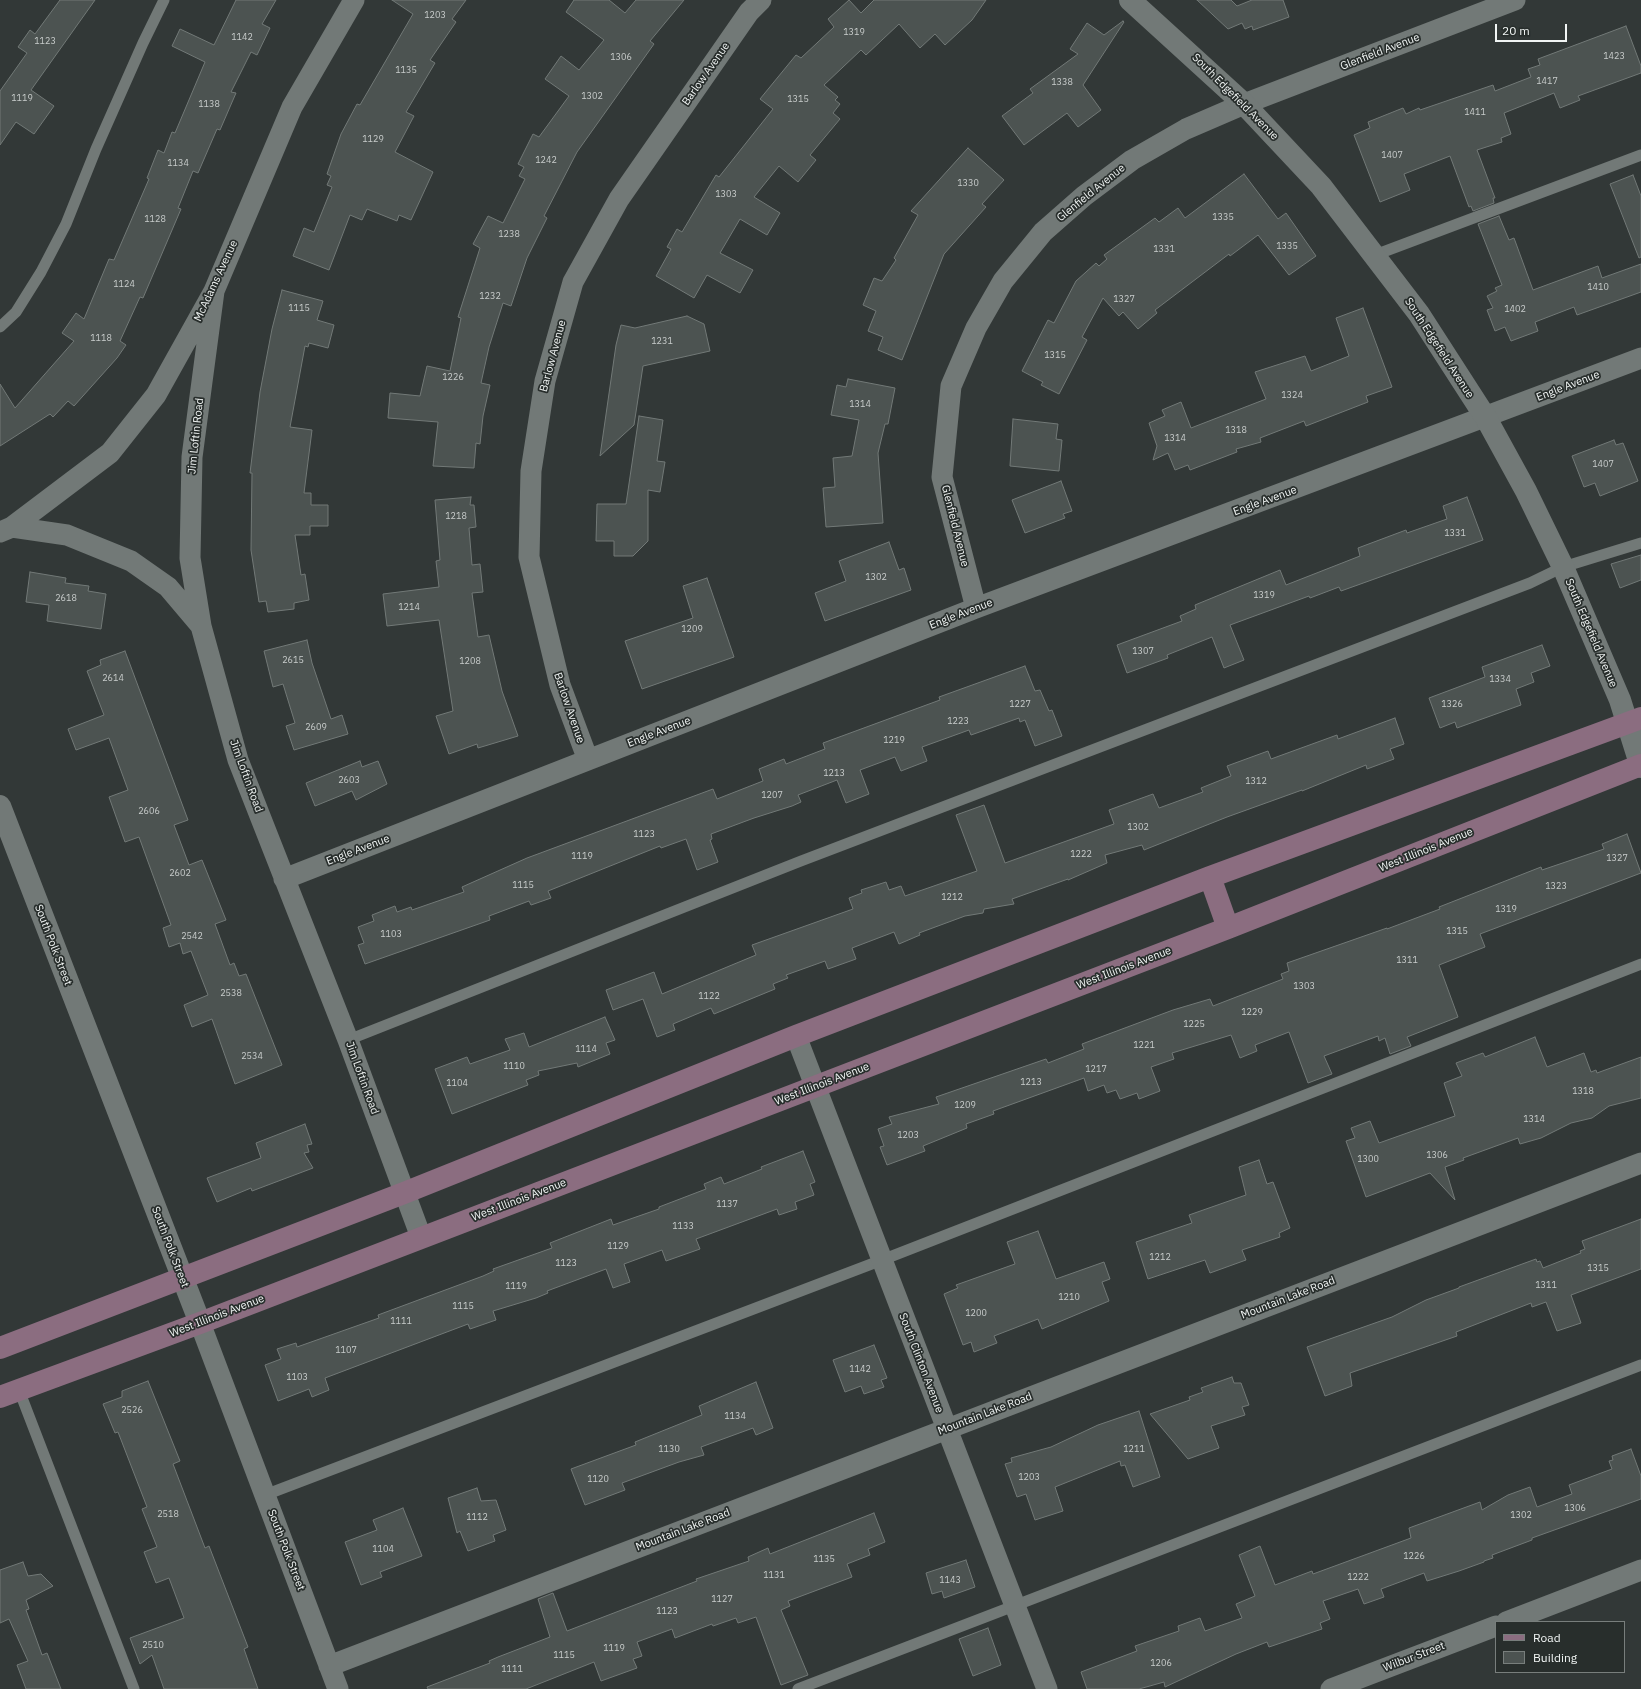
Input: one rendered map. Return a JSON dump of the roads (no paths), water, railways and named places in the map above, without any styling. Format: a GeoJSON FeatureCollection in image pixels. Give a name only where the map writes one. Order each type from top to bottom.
{"type":"FeatureCollection","features":[{"type":"Feature","properties":{"kind":"main road"},"geometry":{"type":"LineString","coordinates":[[0,1348],[404,1193],[796,1036],[1210,877],[1634,721]]}},
{"type":"Feature","properties":{"kind":"main road","name":"West Illinois Avenue"},"geometry":{"type":"LineString","coordinates":[[9,1393],[200,1323],[815,1087],[1228,928],[1641,766]]}},
{"type":"Feature","properties":{"kind":"main road"},"geometry":{"type":"LineString","coordinates":[[1210,877],[1228,928]]}},
{"type":"Feature","properties":{"kind":"street","name":"McAdams Avenue"},"geometry":{"type":"LineString","coordinates":[[6,529],[110,453],[156,395],[214,291],[292,107],[354,0]]}},
{"type":"Feature","properties":{"kind":"street","name":"Barlow Avenue"},"geometry":{"type":"LineString","coordinates":[[588,760],[560,685],[529,557],[531,471],[545,380],[574,282],[618,199],[749,12],[761,0]]}},
{"type":"Feature","properties":{"kind":"street","name":"South Edgefield Avenue"},"geometry":{"type":"LineString","coordinates":[[1130,0],[1244,104],[1321,186],[1419,314],[1486,418],[1526,491],[1563,567],[1620,700],[1634,721],[1641,766]]}},
{"type":"Feature","properties":{"kind":"street","name":"Glenfield Avenue"},"geometry":{"type":"LineString","coordinates":[[976,608],[942,477],[951,386],[976,328],[1008,275],[1043,232],[1084,196],[1132,160],[1186,129],[1244,104],[1515,0]]}},
{"type":"Feature","properties":{"kind":"street","name":"Jim Loftin Road"},"geometry":{"type":"LineString","coordinates":[[214,291],[192,457],[190,558],[201,626],[238,760],[348,1040],[421,1237]]}},
{"type":"Feature","properties":{"kind":"street","name":"Engle Avenue"},"geometry":{"type":"LineString","coordinates":[[284,879],[976,608],[1486,418],[1641,358]]}},
{"type":"Feature","properties":{"kind":"street"},"geometry":{"type":"LineString","coordinates":[[6,529],[67,535],[132,561],[168,587],[201,626]]}},
{"type":"Feature","properties":{"kind":"street","name":"South Polk Street"},"geometry":{"type":"LineString","coordinates":[[0,806],[200,1323],[338,1689]]}},
{"type":"Feature","properties":{"kind":"street","name":"South Clinton Avenue"},"geometry":{"type":"LineString","coordinates":[[796,1036],[1047,1689]]}},
{"type":"Feature","properties":{"kind":"street","name":"Mountain Lake Road"},"geometry":{"type":"LineString","coordinates":[[330,1666],[1641,1163]]}},
{"type":"Feature","properties":{"kind":"street"},"geometry":{"type":"LineString","coordinates":[[1509,1621],[1641,1570]]}},
{"type":"Feature","properties":{"kind":"street","name":"Wilbur Street"},"geometry":{"type":"LineString","coordinates":[[1332,1689],[1495,1626]]}},
{"type":"Feature","properties":{"kind":"lane"},"geometry":{"type":"LineString","coordinates":[[0,327],[16,312],[41,272],[66,224],[96,149],[142,43],[164,0]]}},
{"type":"Feature","properties":{"kind":"lane"},"geometry":{"type":"LineString","coordinates":[[1375,255],[1641,155]]}},
{"type":"Feature","properties":{"kind":"lane"},"geometry":{"type":"LineString","coordinates":[[348,1040],[809,858],[1522,586],[1563,567],[1641,543]]}},
{"type":"Feature","properties":{"kind":"lane"},"geometry":{"type":"LineString","coordinates":[[265,1495],[882,1260],[1641,964]]}},
{"type":"Feature","properties":{"kind":"lane"},"geometry":{"type":"LineString","coordinates":[[798,1689],[1641,1365]]}},
{"type":"Feature","properties":{"kind":"lane"},"geometry":{"type":"LineString","coordinates":[[9,1393],[134,1689]]}}]}
